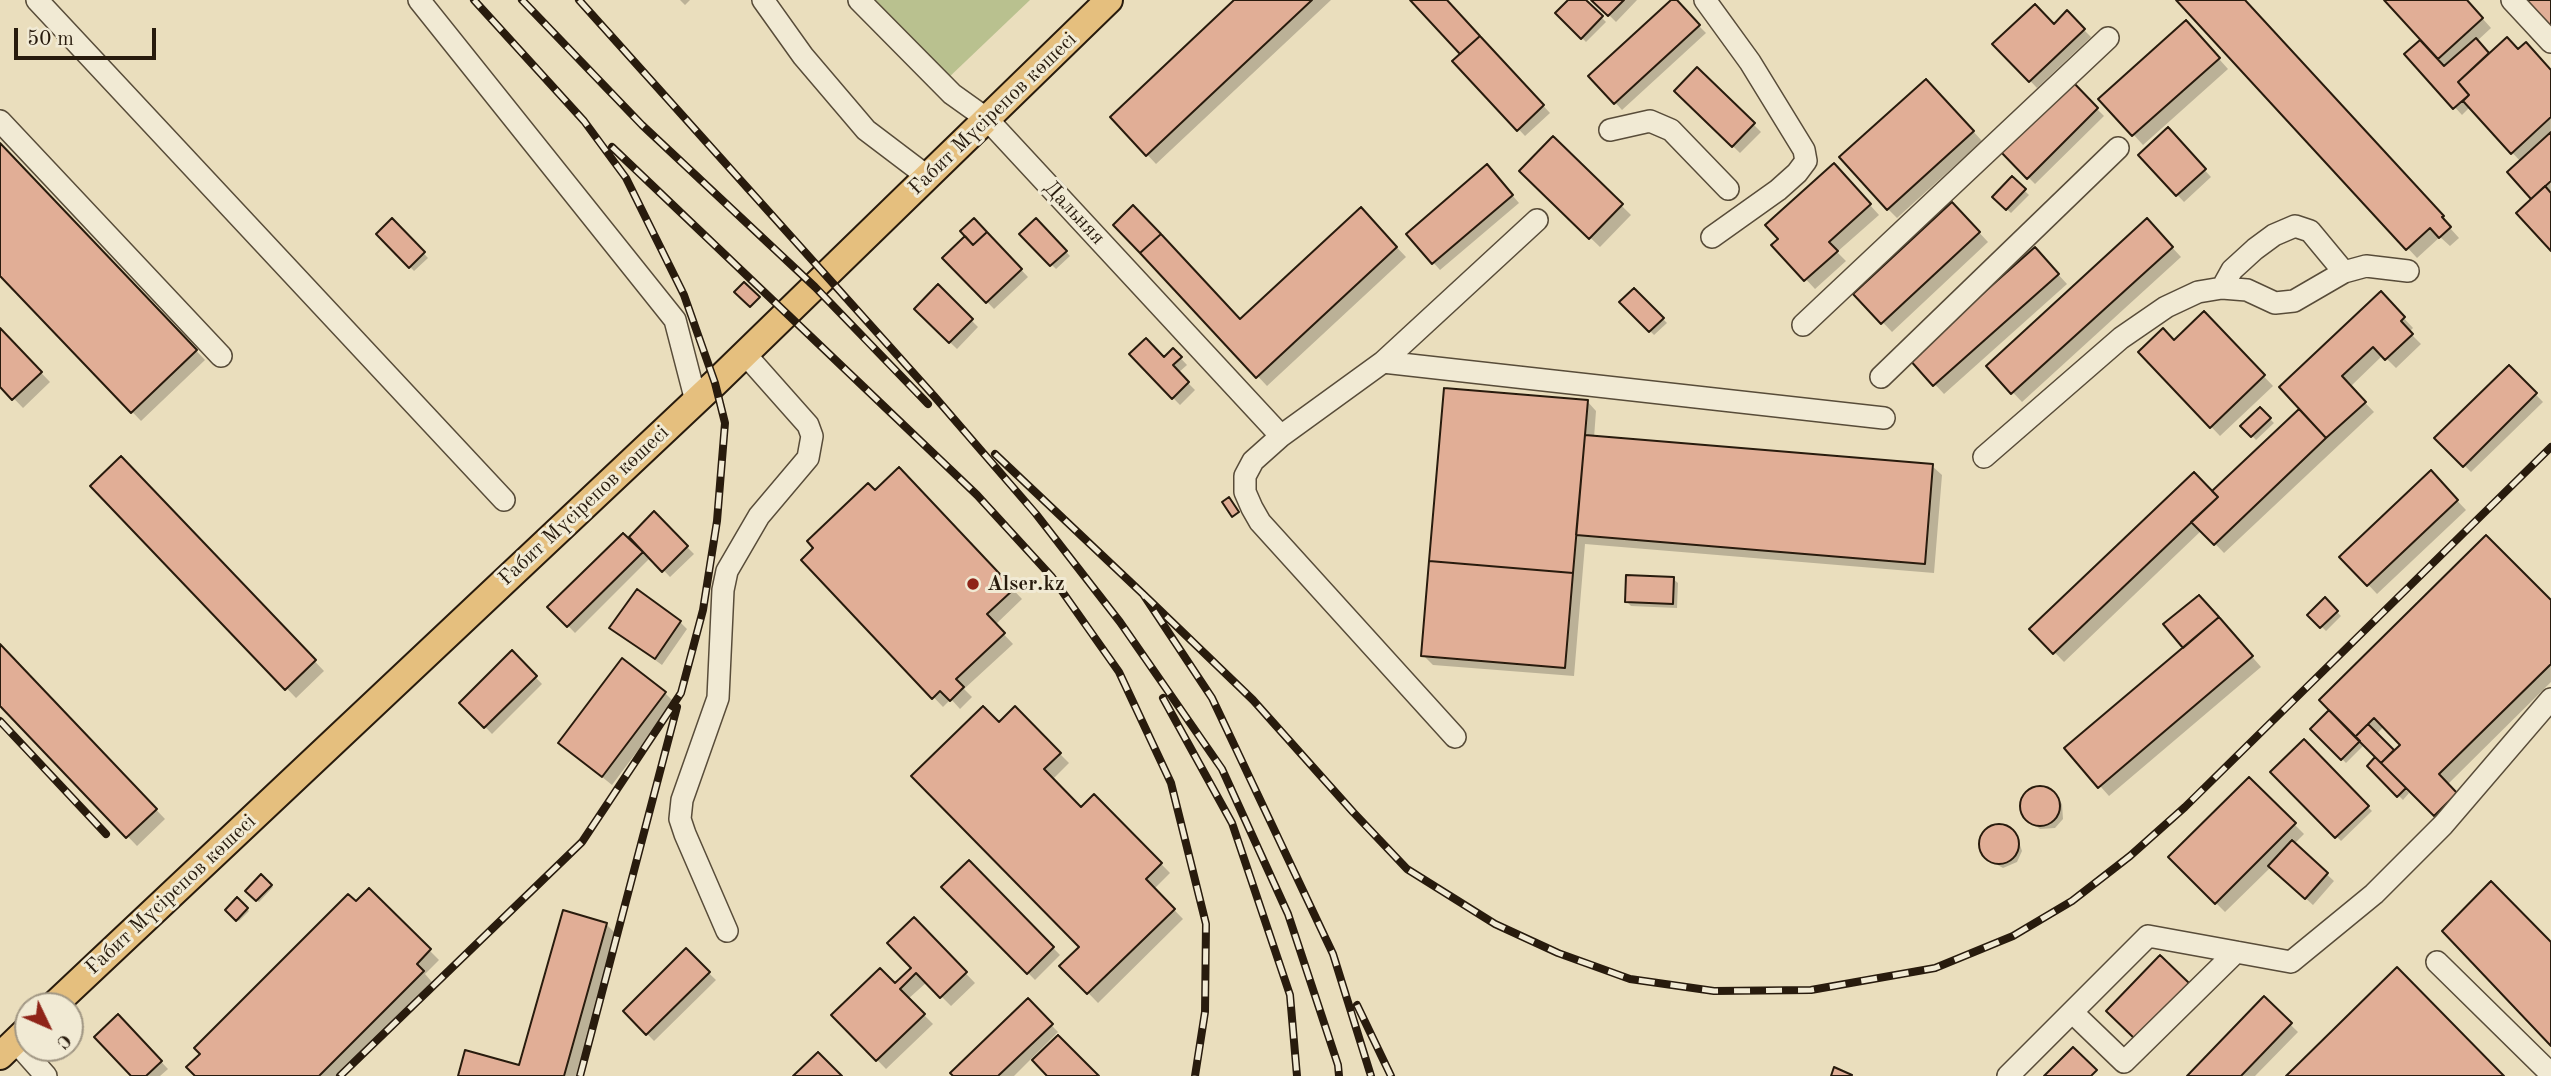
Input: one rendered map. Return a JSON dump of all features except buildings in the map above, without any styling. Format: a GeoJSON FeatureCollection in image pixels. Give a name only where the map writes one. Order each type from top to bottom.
{"type":"FeatureCollection","features":[{"type":"Feature","properties":{"kind":"main road","name":"Ғабит Мүсірепов көшесі"},"geometry":{"type":"LineString","coordinates":[[67,992],[696,401],[1109,0]]}},
{"type":"Feature","properties":{"kind":"street"},"geometry":{"type":"LineString","coordinates":[[37,0],[503,500]]}},
{"type":"Feature","properties":{"kind":"street"},"geometry":{"type":"LineString","coordinates":[[419,0],[675,320],[696,401]]}},
{"type":"Feature","properties":{"kind":"street"},"geometry":{"type":"LineString","coordinates":[[763,0],[803,56],[866,130],[928,177]]}},
{"type":"Feature","properties":{"kind":"street","name":"Дальняя"},"geometry":{"type":"LineString","coordinates":[[859,0],[952,94],[987,119],[1281,436]]}},
{"type":"Feature","properties":{"kind":"street"},"geometry":{"type":"LineString","coordinates":[[1705,0],[1750,62],[1804,150],[1806,161],[1779,190],[1712,237]]}},
{"type":"Feature","properties":{"kind":"street"},"geometry":{"type":"LineString","coordinates":[[2512,0],[2551,42]]}},
{"type":"Feature","properties":{"kind":"street"},"geometry":{"type":"LineString","coordinates":[[1803,325],[2108,38]]}},
{"type":"Feature","properties":{"kind":"street"},"geometry":{"type":"LineString","coordinates":[[0,121],[220,356]]}},
{"type":"Feature","properties":{"kind":"street"},"geometry":{"type":"LineString","coordinates":[[1610,130],[1650,121],[1671,130],[1728,189]]}},
{"type":"Feature","properties":{"kind":"street"},"geometry":{"type":"LineString","coordinates":[[1881,377],[2118,148]]}},
{"type":"Feature","properties":{"kind":"street"},"geometry":{"type":"LineString","coordinates":[[1455,737],[1260,522],[1245,492],[1245,476],[1253,461],[1281,436],[1383,362],[1537,220]]}},
{"type":"Feature","properties":{"kind":"street"},"geometry":{"type":"LineString","coordinates":[[2222,288],[2232,270],[2255,249],[2274,235],[2295,226],[2310,232],[2344,272]]}},
{"type":"Feature","properties":{"kind":"street"},"geometry":{"type":"LineString","coordinates":[[1984,457],[2121,338],[2166,307],[2198,292],[2222,288],[2246,290],[2275,303],[2294,301],[2344,272],[2366,266],[2407,271]]}},
{"type":"Feature","properties":{"kind":"street"},"geometry":{"type":"LineString","coordinates":[[727,931],[685,834],[680,819],[682,800],[718,698],[723,590],[727,571],[759,516],[808,458],[812,436],[808,425],[745,354]]}},
{"type":"Feature","properties":{"kind":"street"},"geometry":{"type":"LineString","coordinates":[[1383,362],[1884,418]]}},
{"type":"Feature","properties":{"kind":"street"},"geometry":{"type":"LineString","coordinates":[[2008,1076],[2148,936],[2291,962],[2374,894],[2443,825],[2551,699]]}},
{"type":"Feature","properties":{"kind":"street"},"geometry":{"type":"LineString","coordinates":[[2072,1012],[2124,1062],[2236,952]]}},
{"type":"Feature","properties":{"kind":"street"},"geometry":{"type":"LineString","coordinates":[[2437,962],[2551,1074]]}},
{"type":"Feature","properties":{"kind":"street"},"geometry":{"type":"LineString","coordinates":[[33,1062],[46,1076]]}},
{"type":"Feature","properties":{"kind":"green space"},"geometry":{"type":"Polygon","coordinates":[[[869,0],[1030,0],[945,81],[869,0]]]}},
{"type":"Feature","properties":{"kind":"railway"},"geometry":{"type":"LineString","coordinates":[[340,1076],[582,842],[681,693],[703,610],[717,521],[725,423],[715,383],[684,295],[626,178],[584,121],[474,0]]}},
{"type":"Feature","properties":{"kind":"railway"},"geometry":{"type":"LineString","coordinates":[[522,0],[642,125],[815,287],[928,404]]}},
{"type":"Feature","properties":{"kind":"railway"},"geometry":{"type":"LineString","coordinates":[[579,0],[934,396],[1036,514],[1120,622],[1222,769],[1288,914],[1338,1065],[1339,1076]]}},
{"type":"Feature","properties":{"kind":"railway"},"geometry":{"type":"LineString","coordinates":[[612,147],[977,495],[1052,577],[1119,672],[1171,783],[1206,924],[1205,1012],[1195,1076]]}},
{"type":"Feature","properties":{"kind":"railway"},"geometry":{"type":"LineString","coordinates":[[1143,594],[1253,700],[1407,869],[1495,924],[1558,953],[1630,979],[1714,991],[1811,990],[1935,968],[2013,936],[2072,901],[2130,856],[2185,807],[2551,447]]}},
{"type":"Feature","properties":{"kind":"railway"},"geometry":{"type":"LineString","coordinates":[[995,454],[1143,594],[1212,698],[1333,954],[1371,1076]]}},
{"type":"Feature","properties":{"kind":"railway"},"geometry":{"type":"LineString","coordinates":[[1163,698],[1232,823],[1290,995],[1297,1076]]}},
{"type":"Feature","properties":{"kind":"railway"},"geometry":{"type":"LineString","coordinates":[[580,1076],[677,707]]}},
{"type":"Feature","properties":{"kind":"railway"},"geometry":{"type":"LineString","coordinates":[[0,721],[106,834]]}},
{"type":"Feature","properties":{"kind":"railway"},"geometry":{"type":"LineString","coordinates":[[1357,1005],[1391,1076]]}},
{"type":"Feature","properties":{"kind":"place","name":"Alser.kz"},"geometry":{"type":"Point","coordinates":[973,584]}}]}
